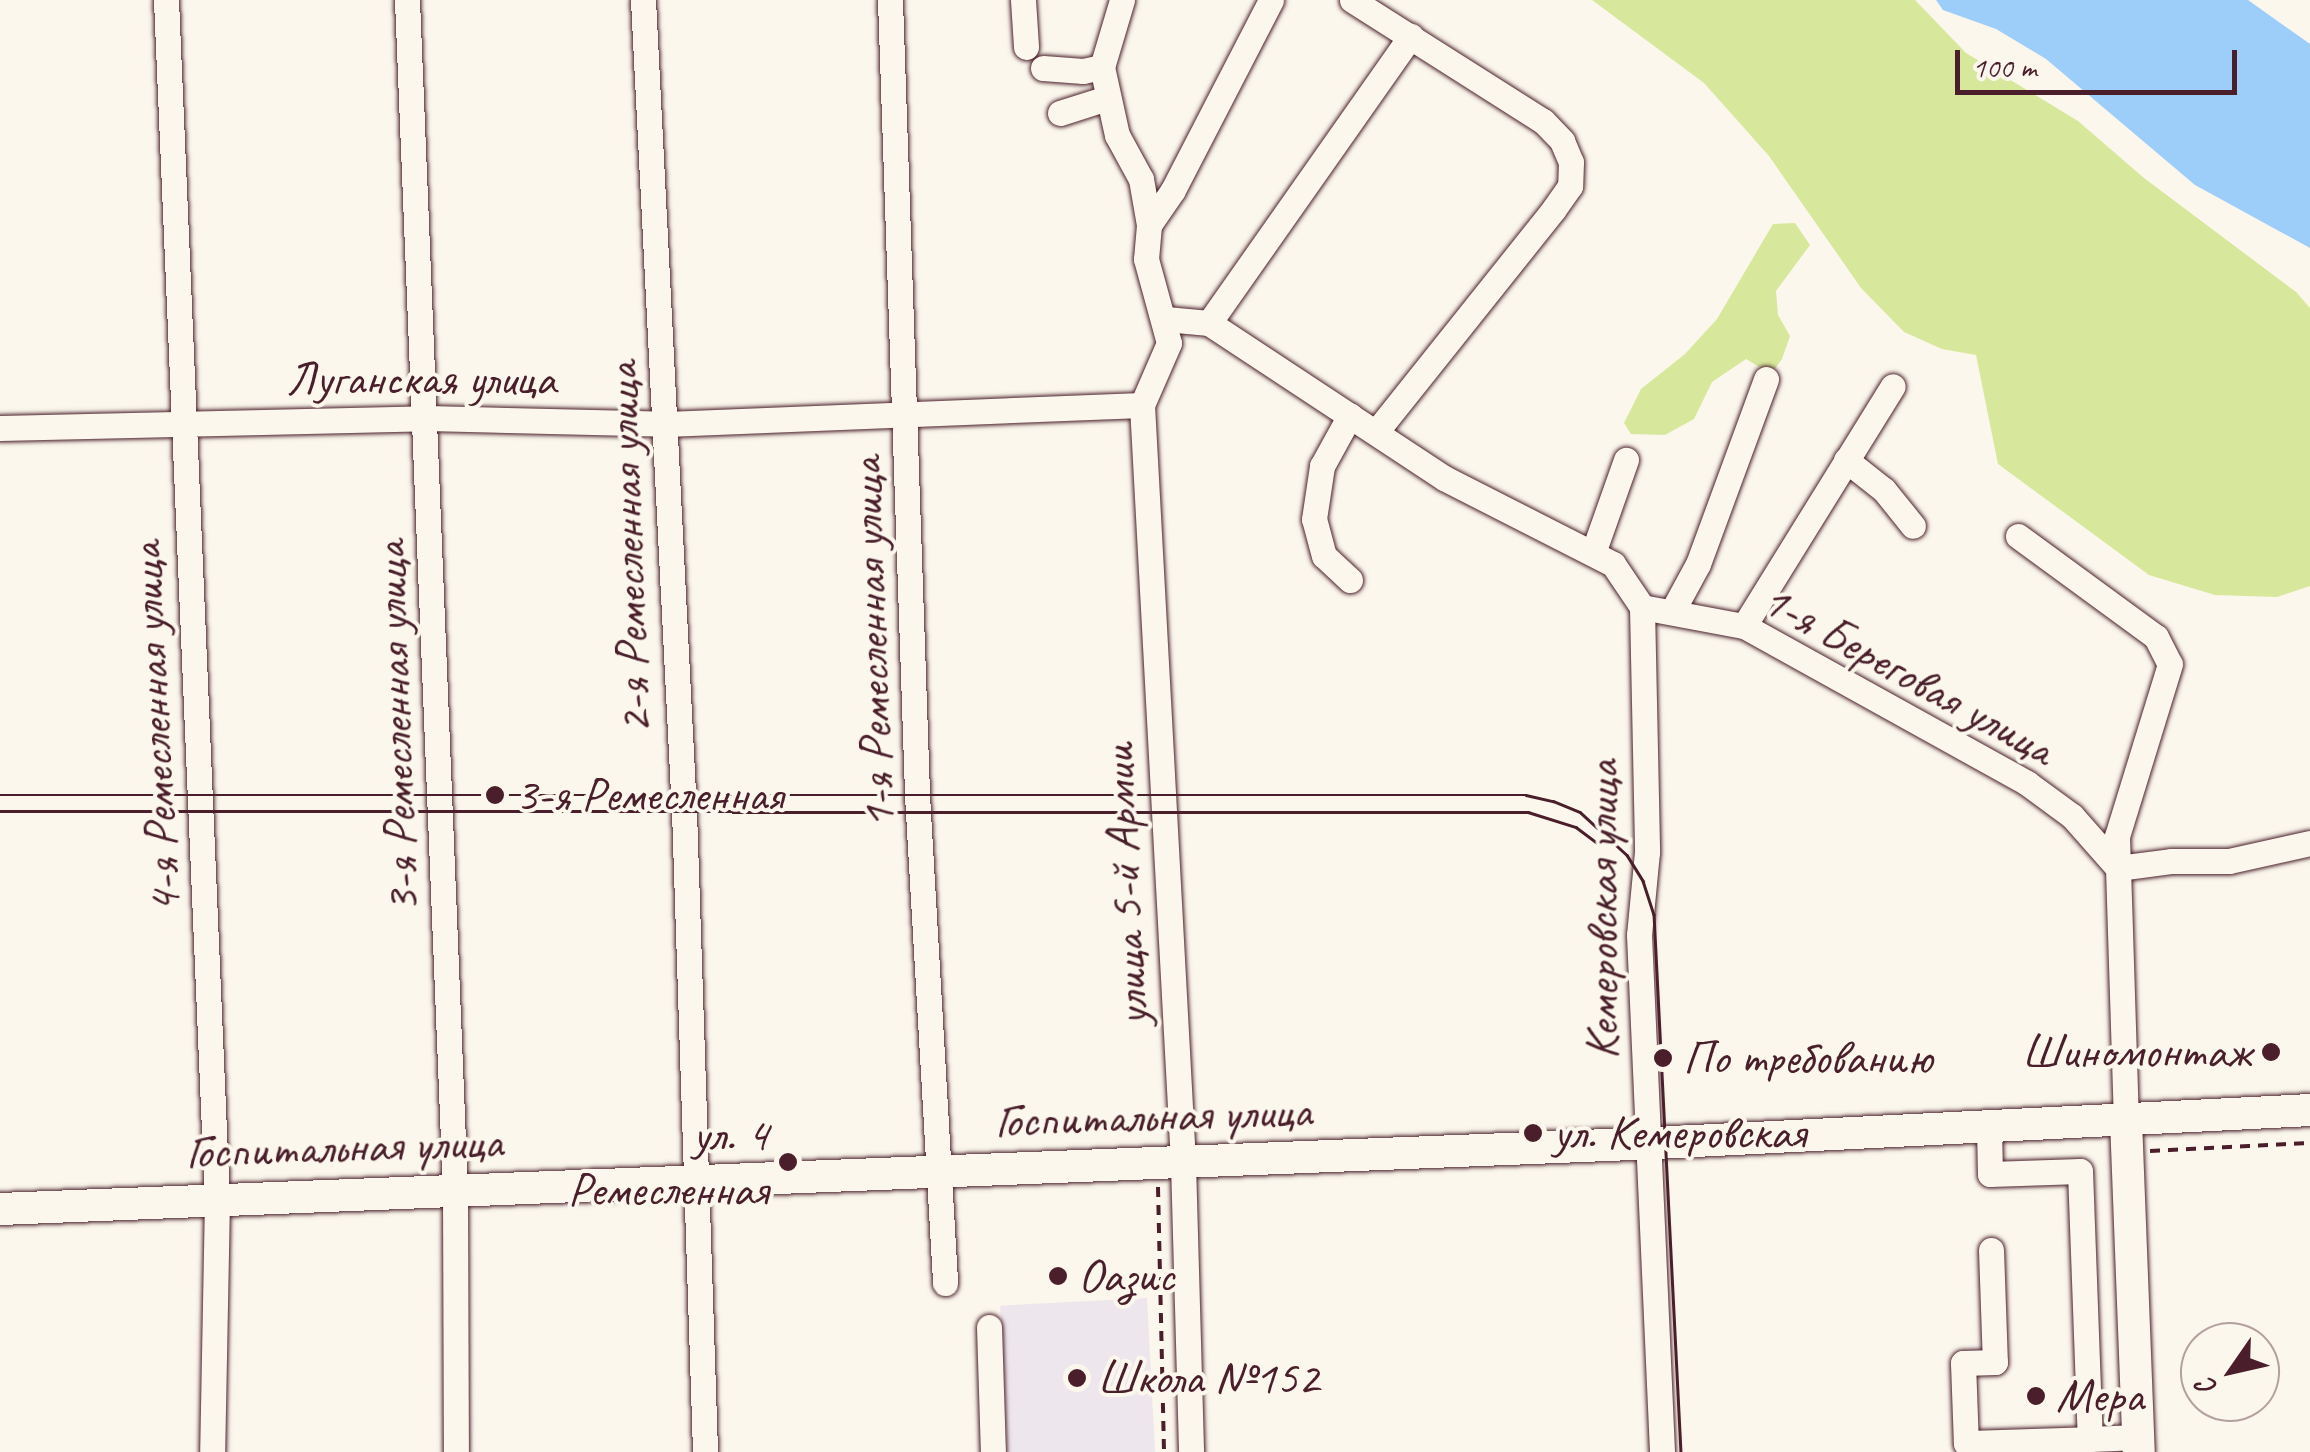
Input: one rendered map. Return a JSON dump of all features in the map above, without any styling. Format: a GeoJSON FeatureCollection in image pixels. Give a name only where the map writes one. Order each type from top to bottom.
{"type":"FeatureCollection","features":[{"type":"Feature","properties":{"kind":"main road","name":"Госпитальная улица"},"geometry":{"type":"LineString","coordinates":[[0,1209],[1647,1143],[2310,1110]]}},
{"type":"Feature","properties":{"kind":"main road"},"geometry":{"type":"LineString","coordinates":[[2126,1120],[2138,1444]]}},
{"type":"Feature","properties":{"kind":"street","name":"4-я Ремесленная улица"},"geometry":{"type":"LineString","coordinates":[[166,0],[182,423],[204,811],[217,1200],[212,1452]]}},
{"type":"Feature","properties":{"kind":"street","name":"3-я Ремесленная улица"},"geometry":{"type":"LineString","coordinates":[[407,0],[427,418],[455,1190],[456,1452]]}},
{"type":"Feature","properties":{"kind":"street","name":"2-я Ремесленная улица"},"geometry":{"type":"LineString","coordinates":[[643,0],[666,424],[698,1181],[705,1452]]}},
{"type":"Feature","properties":{"kind":"street","name":"1-я Ремесленная улица"},"geometry":{"type":"LineString","coordinates":[[890,0],[918,795],[944,1283]]}},
{"type":"Feature","properties":{"kind":"street"},"geometry":{"type":"LineString","coordinates":[[1024,0],[1026,47]]}},
{"type":"Feature","properties":{"kind":"street"},"geometry":{"type":"LineString","coordinates":[[1122,0],[1102,67],[1118,136],[1140,179],[1149,225],[1146,258],[1152,290],[1166,319],[1209,323],[1444,478],[1613,564],[1642,607]]}},
{"type":"Feature","properties":{"kind":"street"},"geometry":{"type":"LineString","coordinates":[[1149,225],[1173,190],[1271,0]]}},
{"type":"Feature","properties":{"kind":"street"},"geometry":{"type":"LineString","coordinates":[[1352,0],[1543,121],[1562,141],[1571,162],[1570,186],[1376,432]]}},
{"type":"Feature","properties":{"kind":"street"},"geometry":{"type":"LineString","coordinates":[[1209,323],[1411,36]]}},
{"type":"Feature","properties":{"kind":"street"},"geometry":{"type":"LineString","coordinates":[[1043,68],[1083,72],[1102,67]]}},
{"type":"Feature","properties":{"kind":"street"},"geometry":{"type":"LineString","coordinates":[[1060,113],[1107,98]]}},
{"type":"Feature","properties":{"kind":"street","name":"улица 5-й Армии"},"geometry":{"type":"LineString","coordinates":[[1166,319],[1169,344],[1142,405],[1170,1163],[1192,1452]]}},
{"type":"Feature","properties":{"kind":"street"},"geometry":{"type":"LineString","coordinates":[[1673,610],[1698,564],[1766,380]]}},
{"type":"Feature","properties":{"kind":"street"},"geometry":{"type":"LineString","coordinates":[[1744,626],[1893,386]]}},
{"type":"Feature","properties":{"kind":"street","name":"Луганская улица"},"geometry":{"type":"LineString","coordinates":[[0,428],[427,418],[666,424],[1142,405]]}},
{"type":"Feature","properties":{"kind":"street"},"geometry":{"type":"LineString","coordinates":[[1350,415],[1322,466],[1314,519],[1324,556],[1350,580]]}},
{"type":"Feature","properties":{"kind":"street"},"geometry":{"type":"LineString","coordinates":[[1593,554],[1626,460]]}},
{"type":"Feature","properties":{"kind":"street"},"geometry":{"type":"LineString","coordinates":[[1846,460],[1884,490],[1913,526]]}},
{"type":"Feature","properties":{"kind":"street"},"geometry":{"type":"LineString","coordinates":[[2018,536],[2156,637],[2170,664],[2118,836],[2126,1120]]}},
{"type":"Feature","properties":{"kind":"street","name":"1-я Береговая улица"},"geometry":{"type":"LineString","coordinates":[[1642,607],[1744,626],[2027,783],[2072,816],[2118,868]]}},
{"type":"Feature","properties":{"kind":"street","name":"Кемеровская улица"},"geometry":{"type":"LineString","coordinates":[[1642,607],[1647,852],[1639,935],[1662,1452]]}},
{"type":"Feature","properties":{"kind":"street"},"geometry":{"type":"LineString","coordinates":[[2118,868],[2170,860],[2229,861],[2310,843]]}},
{"type":"Feature","properties":{"kind":"street"},"geometry":{"type":"LineString","coordinates":[[1988,1127],[1990,1174],[2080,1171],[2090,1438]]}},
{"type":"Feature","properties":{"kind":"street"},"geometry":{"type":"LineString","coordinates":[[1991,1250],[1995,1362],[1963,1364],[1966,1443],[1997,1447],[2090,1438],[2138,1444]]}},
{"type":"Feature","properties":{"kind":"street"},"geometry":{"type":"LineString","coordinates":[[989,1326],[993,1452]]}},
{"type":"Feature","properties":{"kind":"path"},"geometry":{"type":"LineString","coordinates":[[2127,1152],[2310,1143]]}},
{"type":"Feature","properties":{"kind":"path"},"geometry":{"type":"LineString","coordinates":[[1164,1452],[1170,1163]]}},
{"type":"Feature","properties":{"kind":"shaded area","name":"Школа №152"},"geometry":{"type":"Polygon","coordinates":[[[1147,1298],[1155,1452],[1008,1452],[1000,1306],[1147,1298]]]}},
{"type":"Feature","properties":{"kind":"green space"},"geometry":{"type":"Polygon","coordinates":[[[1592,0],[1915,0],[1966,53],[2078,121],[2144,178],[2296,292],[2310,308],[2310,586],[2277,597],[2215,595],[2149,575],[1998,464],[1976,355],[1942,349],[1904,332],[1861,288],[1769,156],[1704,83],[1592,0]]]}},
{"type":"Feature","properties":{"kind":"green space"},"geometry":{"type":"Polygon","coordinates":[[[1795,223],[1810,245],[1776,291],[1778,315],[1790,336],[1782,359],[1771,374],[1746,359],[1712,382],[1694,419],[1665,435],[1631,434],[1624,423],[1641,389],[1685,354],[1717,319],[1773,224],[1795,223]]]}},
{"type":"Feature","properties":{"kind":"water"},"geometry":{"type":"Polygon","coordinates":[[[1936,0],[2248,0],[2310,44],[2310,248],[2195,185],[2046,59],[1996,29],[1943,10],[1936,0]]]}},
{"type":"Feature","properties":{"kind":"tram line"},"geometry":{"type":"LineString","coordinates":[[0,795],[1526,795],[1553,801],[1580,812],[1627,855],[1643,881],[1654,914],[1681,1452]]}},
{"type":"Feature","properties":{"kind":"tram line"},"geometry":{"type":"LineString","coordinates":[[0,811],[1528,812],[1576,827],[1597,843]]}},
{"type":"Feature","properties":{"kind":"place","name":"3-я Ремесленная"},"geometry":{"type":"Point","coordinates":[495,795]}},
{"type":"Feature","properties":{"kind":"place","name":"Шиномонтаж"},"geometry":{"type":"Point","coordinates":[2271,1052]}},
{"type":"Feature","properties":{"kind":"place","name":"По требованию"},"geometry":{"type":"Point","coordinates":[1663,1058]}},
{"type":"Feature","properties":{"kind":"place","name":"ул. Кемеровская"},"geometry":{"type":"Point","coordinates":[1533,1133]}},
{"type":"Feature","properties":{"kind":"place","name":"ул. 4 Ремесленная"},"geometry":{"type":"Point","coordinates":[788,1162]}},
{"type":"Feature","properties":{"kind":"place","name":"Оазис"},"geometry":{"type":"Point","coordinates":[1058,1276]}},
{"type":"Feature","properties":{"kind":"place","name":"Школа №152"},"geometry":{"type":"Point","coordinates":[1077,1378]}},
{"type":"Feature","properties":{"kind":"place","name":"Мера"},"geometry":{"type":"Point","coordinates":[2036,1396]}}]}
